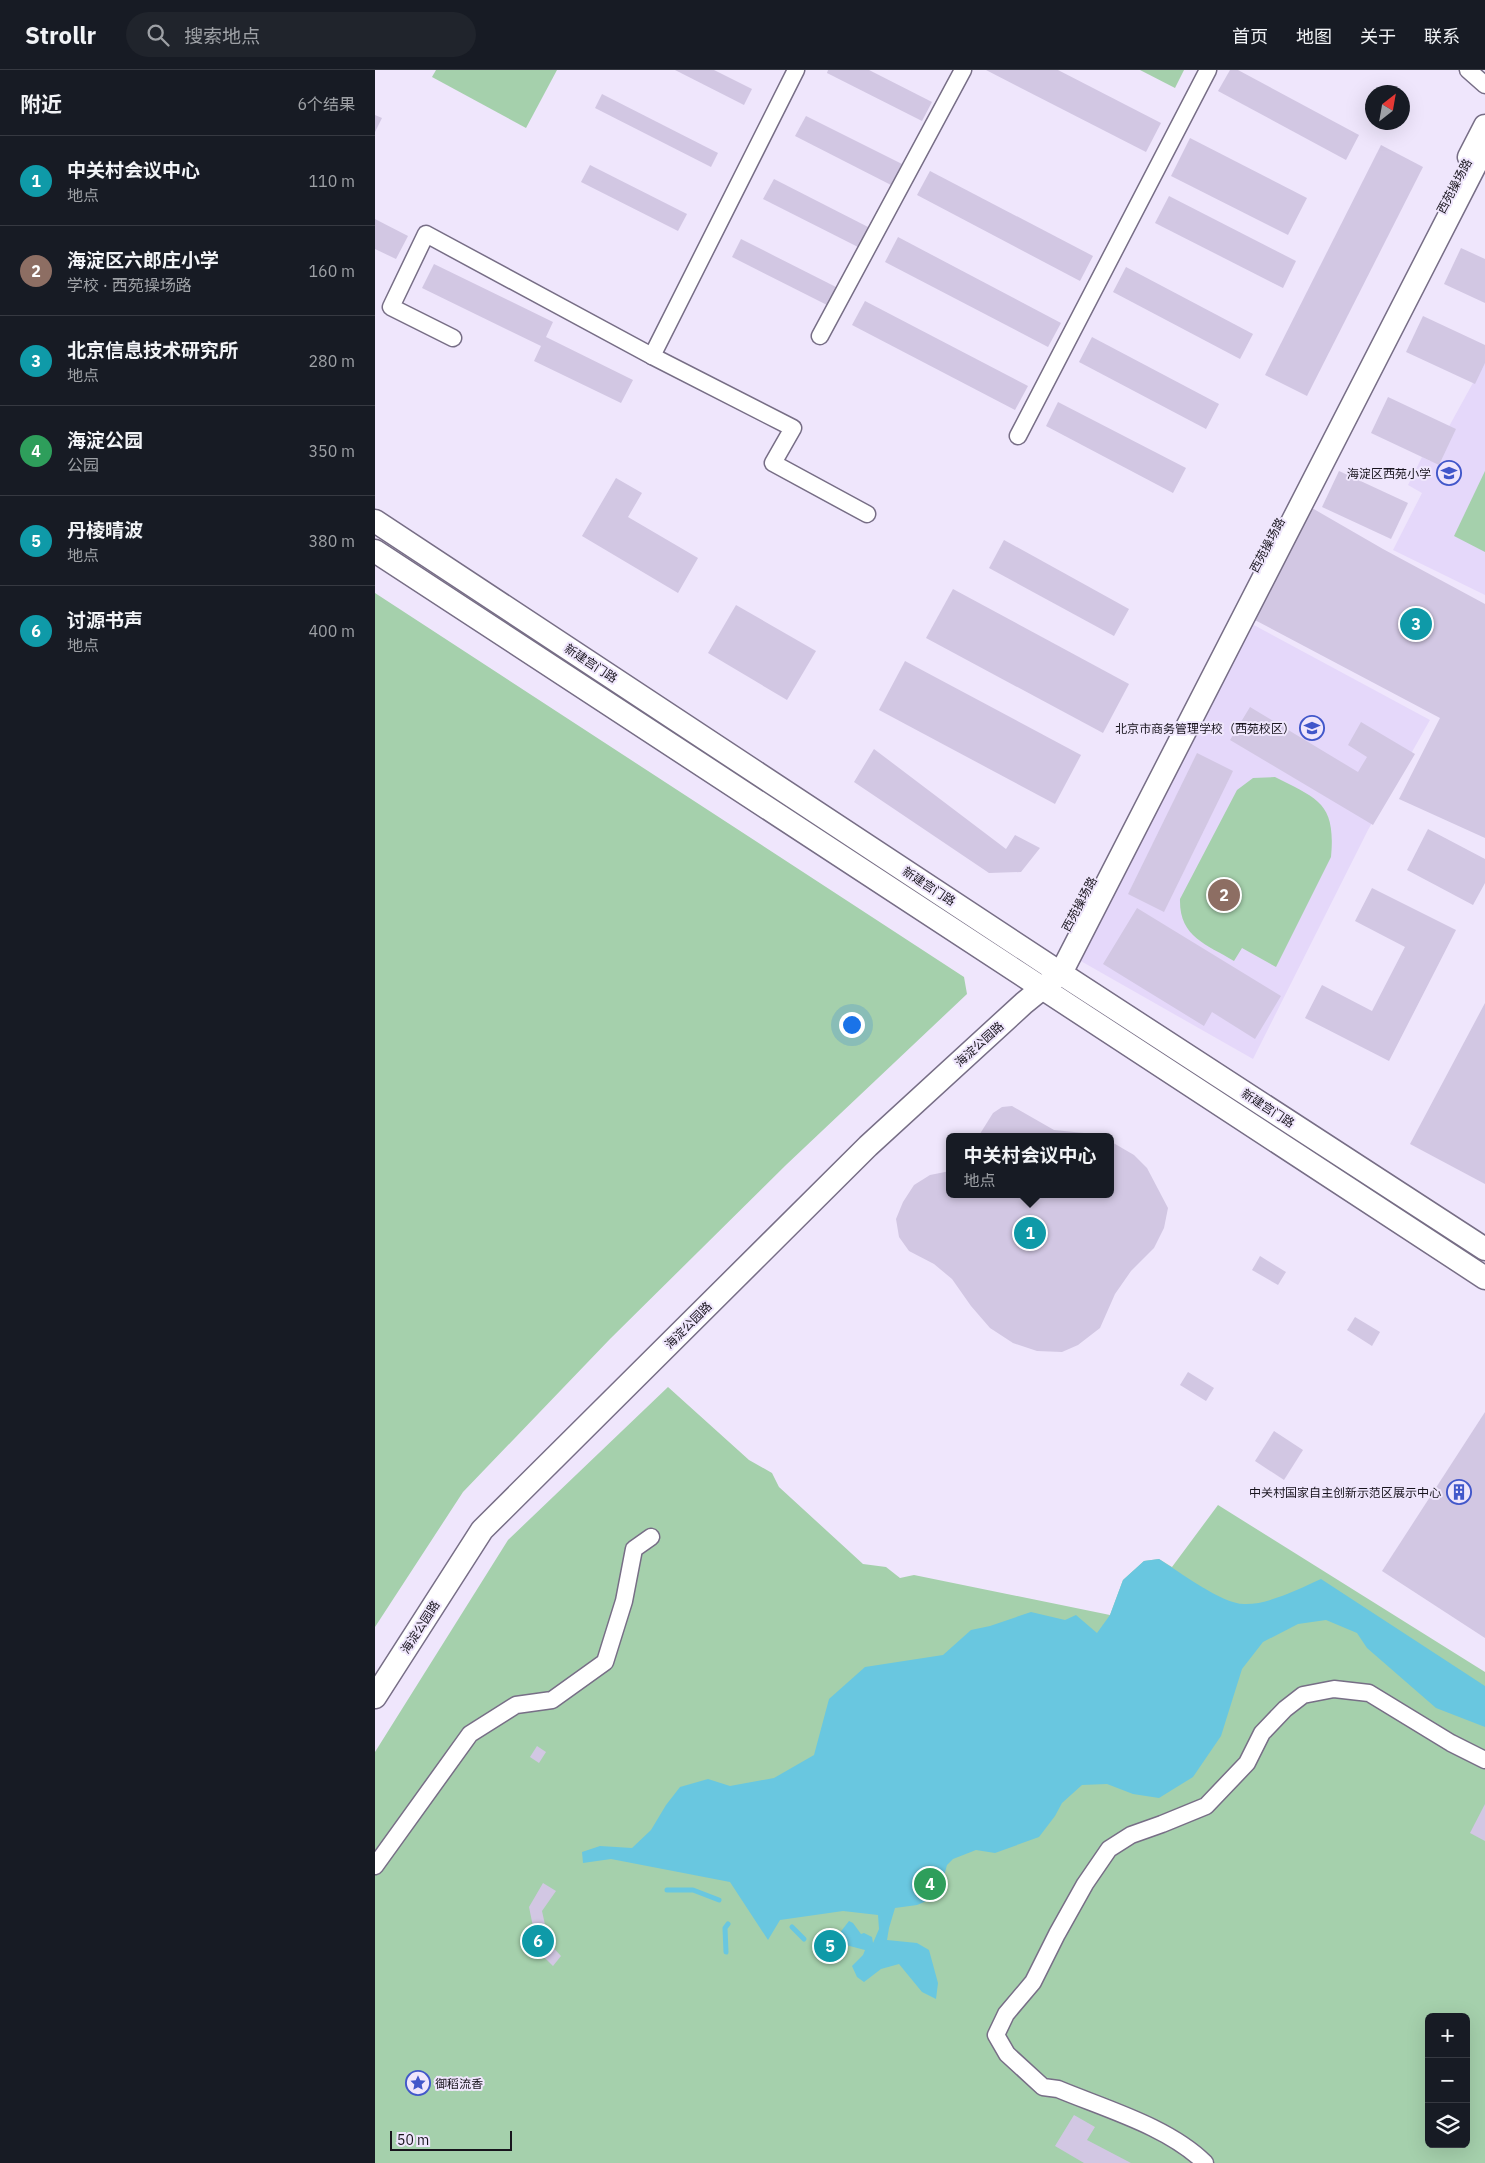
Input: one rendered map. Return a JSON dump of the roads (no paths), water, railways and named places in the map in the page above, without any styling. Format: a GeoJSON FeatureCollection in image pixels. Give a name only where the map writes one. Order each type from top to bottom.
{"type":"FeatureCollection","features":[{"type":"Feature","properties":{"kind":"street"},"geometry":{"type":"LineString","coordinates":[[652,356],[797,70]]}},
{"type":"Feature","properties":{"kind":"street"},"geometry":{"type":"LineString","coordinates":[[820,336],[963,70]]}},
{"type":"Feature","properties":{"kind":"street"},"geometry":{"type":"LineString","coordinates":[[1018,436],[1208,70]]}},
{"type":"Feature","properties":{"kind":"street"},"geometry":{"type":"LineString","coordinates":[[1468,70],[1485,85]]}},
{"type":"Feature","properties":{"kind":"street","name":"西苑操场路"},"geometry":{"type":"LineString","coordinates":[[1055,969],[1485,126]]}},
{"type":"Feature","properties":{"kind":"street","name":"西苑操场路"},"geometry":{"type":"LineString","coordinates":[[1055,969],[1485,146]]}},
{"type":"Feature","properties":{"kind":"street"},"geometry":{"type":"LineString","coordinates":[[453,338],[391,307],[426,234],[652,356],[793,428],[773,463],[867,514]]}},
{"type":"Feature","properties":{"kind":"street","name":"新建宫门路"},"geometry":{"type":"LineString","coordinates":[[375,521],[1055,969],[1485,1248]]}},
{"type":"Feature","properties":{"kind":"street","name":"新建宫门路"},"geometry":{"type":"LineString","coordinates":[[375,551],[1042,990],[1485,1278]]}},
{"type":"Feature","properties":{"kind":"street","name":"海淀公园路"},"geometry":{"type":"LineString","coordinates":[[375,1696],[482,1530],[868,1146],[1024,1003],[1042,990],[1055,969]]}},
{"type":"Feature","properties":{"kind":"street"},"geometry":{"type":"LineString","coordinates":[[375,1866],[470,1734],[516,1705],[553,1700],[605,1662],[624,1601],[634,1550],[651,1536]]}},
{"type":"Feature","properties":{"kind":"street"},"geometry":{"type":"LineString","coordinates":[[1205,2163],[1195,2152],[1164,2134],[1058,2090],[1043,2087],[1007,2054],[996,2035],[1006,2014],[1033,1982],[1085,1884],[1109,1850],[1131,1835],[1206,1806],[1247,1763],[1262,1733],[1285,1709],[1303,1695],[1334,1689],[1369,1693],[1451,1743],[1485,1760]]}},
{"type":"Feature","properties":{"kind":"water"},"geometry":{"type":"Polygon","coordinates":[[[1159,1559],[1212,1593],[1235,1603],[1253,1604],[1263,1602],[1293,1592],[1321,1579],[1485,1686],[1485,1727],[1436,1708],[1367,1648],[1357,1633],[1326,1620],[1298,1624],[1263,1642],[1242,1669],[1221,1736],[1193,1777],[1159,1798],[1133,1794],[1107,1784],[1082,1785],[1062,1803],[1039,1837],[995,1853],[976,1850],[953,1859],[947,1865],[936,1897],[917,1905],[895,1908],[887,1940],[917,1943],[929,1950],[938,1983],[936,1999],[922,1992],[899,1964],[881,1969],[864,1982],[857,1977],[852,1966],[863,1955],[865,1950],[842,1944],[835,1939],[849,1921],[853,1923],[861,1934],[864,1933],[872,1937],[873,1943],[879,1929],[878,1915],[843,1911],[780,1920],[768,1940],[730,1882],[611,1859],[583,1863],[582,1852],[600,1846],[632,1848],[651,1830],[666,1805],[680,1787],[708,1779],[730,1786],[774,1778],[814,1755],[829,1699],[865,1667],[943,1655],[971,1630],[990,1626],[1031,1612],[1065,1620],[1076,1615],[1097,1633],[1110,1615],[1123,1580],[1144,1561],[1159,1559]]]}},
{"type":"Feature","properties":{"kind":"waterway"},"geometry":{"type":"LineString","coordinates":[[667,1890],[693,1890],[719,1900]]}},
{"type":"Feature","properties":{"kind":"waterway"},"geometry":{"type":"LineString","coordinates":[[726,1952],[725,1928],[728,1924]]}},
{"type":"Feature","properties":{"kind":"waterway"},"geometry":{"type":"LineString","coordinates":[[792,1927],[804,1939]]}},
{"type":"Feature","properties":{"kind":"place","name":"海淀区西苑小学"},"geometry":{"type":"Point","coordinates":[1449,473]}},
{"type":"Feature","properties":{"kind":"place","name":"北京信息技术研究所"},"geometry":{"type":"Point","coordinates":[1416,624]}},
{"type":"Feature","properties":{"kind":"place","name":"北京市商务管理学校（西苑校区）"},"geometry":{"type":"Point","coordinates":[1312,728]}},
{"type":"Feature","properties":{"kind":"place","name":"海淀区六郎庄小学"},"geometry":{"type":"Point","coordinates":[1224,895]}},
{"type":"Feature","properties":{"kind":"place","name":"中关村会议中心"},"geometry":{"type":"Point","coordinates":[1030,1233]}},
{"type":"Feature","properties":{"kind":"place","name":"中关村国家自主创新示范区展示中心"},"geometry":{"type":"Point","coordinates":[1459,1492]}},
{"type":"Feature","properties":{"kind":"place","name":"海淀公园"},"geometry":{"type":"Point","coordinates":[930,1884]}},
{"type":"Feature","properties":{"kind":"place","name":"讨源书声"},"geometry":{"type":"Point","coordinates":[538,1941]}},
{"type":"Feature","properties":{"kind":"place","name":"丹棱晴波"},"geometry":{"type":"Point","coordinates":[830,1946]}},
{"type":"Feature","properties":{"kind":"place","name":"御稻流香"},"geometry":{"type":"Point","coordinates":[418,2083]}}]}
